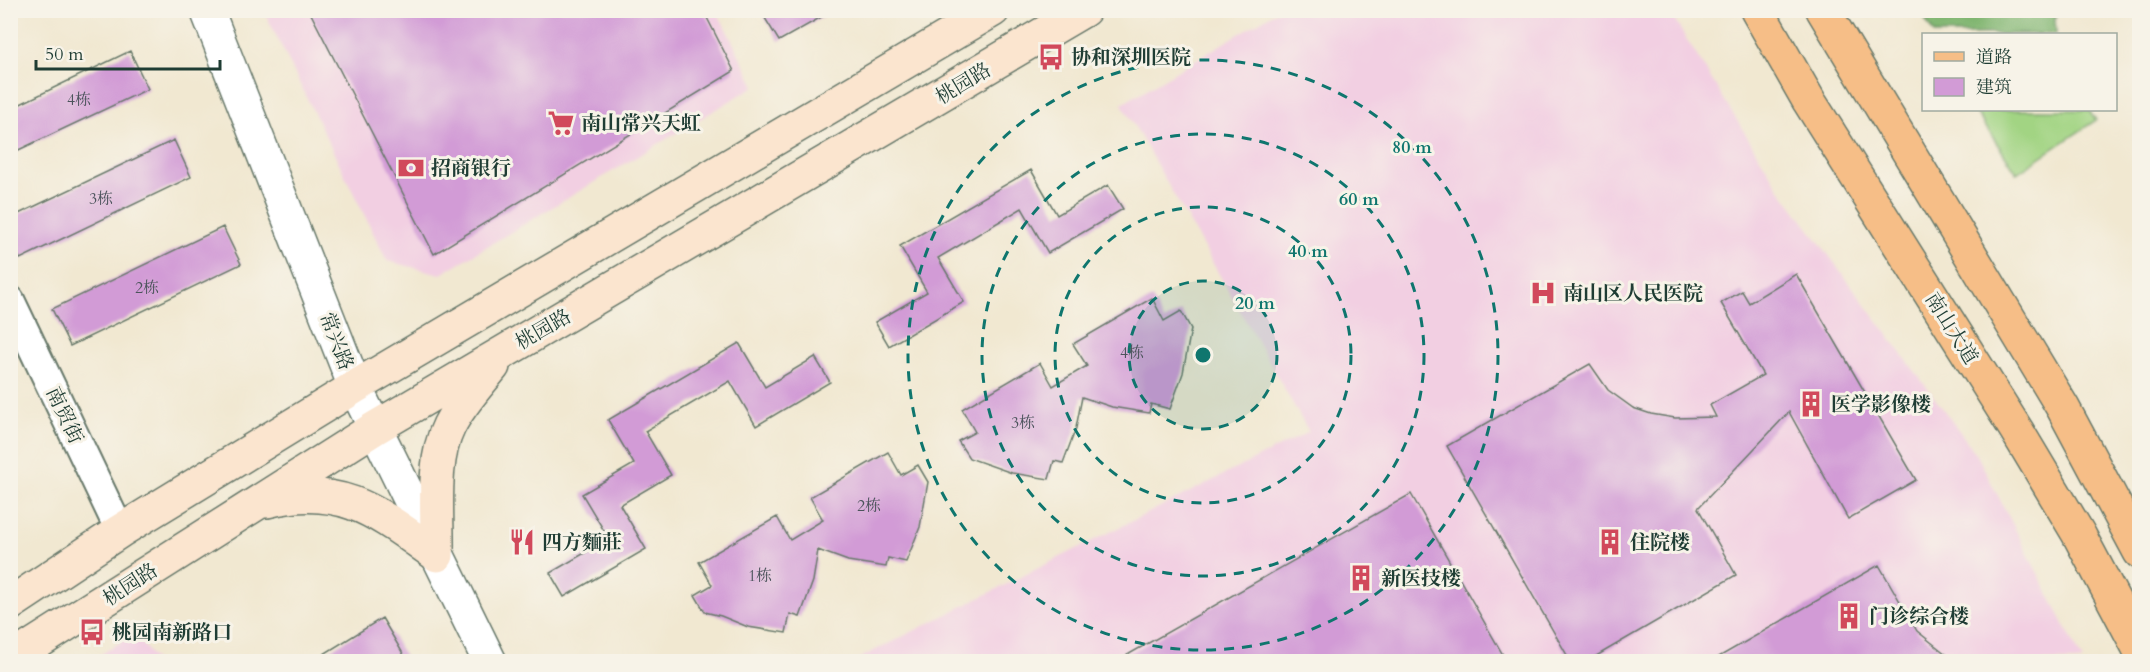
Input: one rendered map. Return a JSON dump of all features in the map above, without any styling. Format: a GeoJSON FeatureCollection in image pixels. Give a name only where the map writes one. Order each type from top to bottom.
{"type":"FeatureCollection","features":[{"type":"Feature","properties":{"kind":"main road"},"geometry":{"type":"LineString","coordinates":[[10,604],[120,531],[355,387],[993,10]]}},
{"type":"Feature","properties":{"kind":"main road","name":"桃园路"},"geometry":{"type":"LineString","coordinates":[[10,660],[375,428],[1084,10]]}},
{"type":"Feature","properties":{"kind":"main road","name":"南山大道"},"geometry":{"type":"LineString","coordinates":[[1757,10],[1809,101],[2017,431],[2078,533],[2139,650]]}},
{"type":"Feature","properties":{"kind":"main road"},"geometry":{"type":"LineString","coordinates":[[1823,10],[2063,408],[2139,552]]}},
{"type":"Feature","properties":{"kind":"main road"},"geometry":{"type":"LineString","coordinates":[[437,555],[438,478],[443,443],[458,411],[503,353]]}},
{"type":"Feature","properties":{"kind":"main road"},"geometry":{"type":"LineString","coordinates":[[250,507],[276,498],[304,494],[341,499],[375,512],[437,555]]}},
{"type":"Feature","properties":{"kind":"street","name":"常兴路"},"geometry":{"type":"LineString","coordinates":[[207,10],[355,387],[490,662]]}},
{"type":"Feature","properties":{"kind":"street","name":"南贸街"},"geometry":{"type":"LineString","coordinates":[[10,300],[120,531]]}},
{"type":"Feature","properties":{"kind":"shaded area","name":"南山区人民医院"},"geometry":{"type":"Polygon","coordinates":[[[1279,10],[1669,11],[1779,188],[1977,455],[2083,661],[852,662],[1309,432],[1122,104],[1279,10]]]}},
{"type":"Feature","properties":{"kind":"shaded area"},"geometry":{"type":"Polygon","coordinates":[[[264,11],[717,11],[755,86],[441,274],[387,261],[264,11]]]}},
{"type":"Feature","properties":{"kind":"shaded area"},"geometry":{"type":"Polygon","coordinates":[[[134,634],[156,661],[90,661],[134,634]]]}},
{"type":"Feature","properties":{"kind":"green space"},"geometry":{"type":"Polygon","coordinates":[[[1920,11],[1960,11],[1966,15],[1982,14],[1985,11],[2057,11],[2056,33],[1933,33],[1920,11]]]}},
{"type":"Feature","properties":{"kind":"green space"},"geometry":{"type":"Polygon","coordinates":[[[1975,111],[2090,111],[2096,120],[2017,173],[1975,111]]]}},
{"type":"Feature","properties":{"kind":"building"},"geometry":{"type":"Polygon","coordinates":[[[309,10],[703,10],[734,71],[434,254],[309,10]]]}},
{"type":"Feature","properties":{"kind":"building"},"geometry":{"type":"Polygon","coordinates":[[[760,10],[834,10],[779,41],[760,10]]]}},
{"type":"Feature","properties":{"kind":"building"},"geometry":{"type":"Polygon","coordinates":[[[130,51],[148,89],[10,154],[10,109],[130,51]]]}},
{"type":"Feature","properties":{"kind":"building"},"geometry":{"type":"Polygon","coordinates":[[[174,140],[191,177],[20,259],[10,238],[10,218],[174,140]]]}},
{"type":"Feature","properties":{"kind":"building"},"geometry":{"type":"Polygon","coordinates":[[[1031,170],[1057,215],[1108,185],[1123,209],[1048,253],[1022,208],[938,258],[964,302],[889,346],[875,322],[927,292],[900,246],[1031,170]]]}},
{"type":"Feature","properties":{"kind":"building"},"geometry":{"type":"Polygon","coordinates":[[[223,227],[241,264],[70,346],[52,309],[223,227]]]}},
{"type":"Feature","properties":{"kind":"building","name":"住院楼"},"geometry":{"type":"Polygon","coordinates":[[[1796,274],[1916,480],[1848,519],[1789,412],[1698,508],[1736,575],[1586,662],[1571,662],[1447,446],[1590,364],[1608,390],[1633,408],[1675,418],[1716,417],[1710,405],[1763,375],[1721,303],[1742,291],[1749,303],[1796,274]]]}},
{"type":"Feature","properties":{"kind":"building"},"geometry":{"type":"Polygon","coordinates":[[[1152,298],[1164,321],[1181,311],[1191,329],[1183,373],[1170,409],[1151,404],[1149,413],[1112,407],[1082,397],[1076,428],[1063,463],[1054,461],[1049,479],[1012,473],[969,458],[958,441],[975,432],[962,409],[1040,363],[1053,386],[1087,366],[1073,344],[1152,298]]]}},
{"type":"Feature","properties":{"kind":"building"},"geometry":{"type":"Polygon","coordinates":[[[739,343],[765,387],[815,357],[830,382],[756,426],[730,381],[645,431],[671,475],[620,505],[646,549],[564,597],[550,573],[609,539],[582,494],[634,464],[608,420],[739,343]]]}},
{"type":"Feature","properties":{"kind":"building"},"geometry":{"type":"Polygon","coordinates":[[[888,452],[901,475],[918,465],[928,482],[920,527],[906,562],[888,558],[886,567],[848,561],[818,550],[813,581],[800,617],[790,614],[786,633],[748,627],[705,612],[695,595],[712,585],[699,562],[777,517],[790,540],[823,520],[810,497],[888,452]]]}},
{"type":"Feature","properties":{"kind":"building","name":"新医技楼"},"geometry":{"type":"Polygon","coordinates":[[[1411,494],[1507,662],[1115,662],[1411,494]]]}},
{"type":"Feature","properties":{"kind":"building","name":"门诊综合楼"},"geometry":{"type":"Polygon","coordinates":[[[1879,565],[1917,631],[1956,662],[1710,662],[1879,565]]]}},
{"type":"Feature","properties":{"kind":"building"},"geometry":{"type":"Polygon","coordinates":[[[382,618],[408,662],[311,662],[382,618]]]}},
{"type":"Feature","properties":{"kind":"place","name":"协和深圳医院"},"geometry":{"type":"Point","coordinates":[1051,57]}},
{"type":"Feature","properties":{"kind":"place","name":"南山常兴天虹"},"geometry":{"type":"Point","coordinates":[561,123]}},
{"type":"Feature","properties":{"kind":"place","name":"招商银行"},"geometry":{"type":"Point","coordinates":[411,168]}},
{"type":"Feature","properties":{"kind":"place","name":"南山区人民医院"},"geometry":{"type":"Point","coordinates":[1543,293]}},
{"type":"Feature","properties":{"kind":"place","name":"医学影像楼"},"geometry":{"type":"Point","coordinates":[1811,404]}},
{"type":"Feature","properties":{"kind":"place","name":"四方麵莊"},"geometry":{"type":"Point","coordinates":[522,542]}},
{"type":"Feature","properties":{"kind":"place","name":"住院楼"},"geometry":{"type":"Point","coordinates":[1610,542]}},
{"type":"Feature","properties":{"kind":"place","name":"新医技楼"},"geometry":{"type":"Point","coordinates":[1361,578]}},
{"type":"Feature","properties":{"kind":"place","name":"门诊综合楼"},"geometry":{"type":"Point","coordinates":[1849,616]}},
{"type":"Feature","properties":{"kind":"place","name":"桃园南新路口"},"geometry":{"type":"Point","coordinates":[92,632]}}]}
